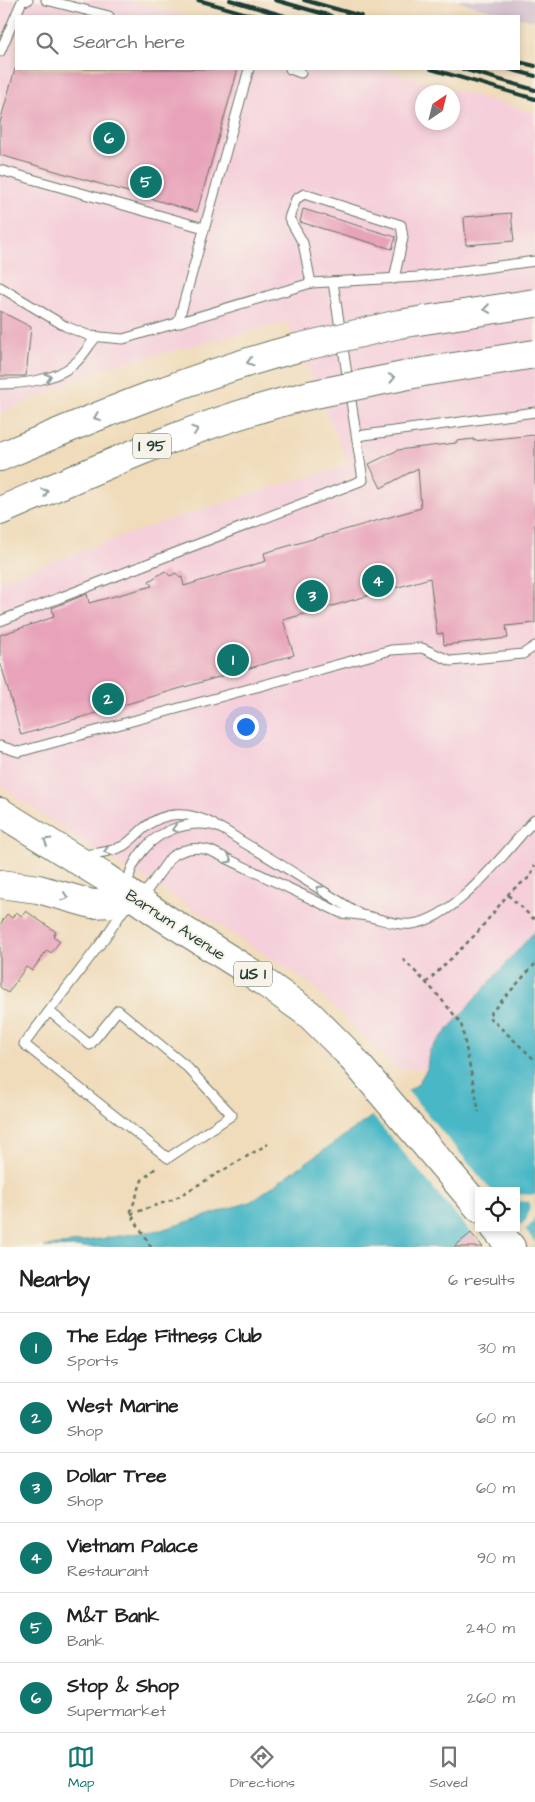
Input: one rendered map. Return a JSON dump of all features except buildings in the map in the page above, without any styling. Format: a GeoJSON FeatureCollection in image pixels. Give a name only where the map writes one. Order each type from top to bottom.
{"type":"FeatureCollection","features":[{"type":"Feature","properties":{"kind":"main road"},"geometry":{"type":"LineString","coordinates":[[0,457],[156,394],[217,372],[297,348],[415,321],[535,302]]}},
{"type":"Feature","properties":{"kind":"main road","name":"I 95"},"geometry":{"type":"LineString","coordinates":[[0,512],[171,438],[239,415],[310,396],[423,372],[535,354]]}},
{"type":"Feature","properties":{"kind":"main road","name":"Barnum Avenue"},"geometry":{"type":"LineString","coordinates":[[0,812],[247,970],[298,1006],[330,1034],[475,1203]]}},
{"type":"Feature","properties":{"kind":"main road"},"geometry":{"type":"LineString","coordinates":[[0,884],[38,890],[92,904],[112,903],[132,896]]}},
{"type":"Feature","properties":{"kind":"main road"},"geometry":{"type":"LineString","coordinates":[[498,1232],[511,1247]]}},
{"type":"Feature","properties":{"kind":"lane"},"geometry":{"type":"LineString","coordinates":[[16,15],[22,1],[28,0]]}},
{"type":"Feature","properties":{"kind":"lane"},"geometry":{"type":"LineString","coordinates":[[46,0],[105,15]]}},
{"type":"Feature","properties":{"kind":"lane"},"geometry":{"type":"LineString","coordinates":[[0,52],[15,17]]}},
{"type":"Feature","properties":{"kind":"lane"},"geometry":{"type":"LineString","coordinates":[[178,322],[249,70]]}},
{"type":"Feature","properties":{"kind":"lane"},"geometry":{"type":"LineString","coordinates":[[292,70],[300,73]]}},
{"type":"Feature","properties":{"kind":"lane"},"geometry":{"type":"LineString","coordinates":[[0,170],[204,228]]}},
{"type":"Feature","properties":{"kind":"lane"},"geometry":{"type":"LineString","coordinates":[[311,283],[303,243],[289,218],[296,199],[304,194],[401,226],[403,238],[394,278]]}},
{"type":"Feature","properties":{"kind":"lane"},"geometry":{"type":"LineString","coordinates":[[0,287],[65,326],[96,337],[123,339],[311,283],[418,277],[535,261]]}},
{"type":"Feature","properties":{"kind":"lane"},"geometry":{"type":"LineString","coordinates":[[0,621],[363,480],[333,282]]}},
{"type":"Feature","properties":{"kind":"lane"},"geometry":{"type":"LineString","coordinates":[[0,384],[26,384],[60,373],[74,364],[96,337]]}},
{"type":"Feature","properties":{"kind":"lane"},"geometry":{"type":"LineString","coordinates":[[357,436],[535,412]]}},
{"type":"Feature","properties":{"kind":"lane"},"geometry":{"type":"LineString","coordinates":[[0,746],[19,752],[391,650],[422,648],[451,660],[523,654],[535,646]]}},
{"type":"Feature","properties":{"kind":"lane"},"geometry":{"type":"LineString","coordinates":[[72,857],[100,853],[122,847],[150,824],[170,815],[186,814],[204,819],[213,824],[360,915]]}},
{"type":"Feature","properties":{"kind":"lane"},"geometry":{"type":"LineString","coordinates":[[49,1011],[90,1045],[118,1010],[186,1066],[232,1115],[168,1158],[24,1044],[49,1011],[104,939],[132,896],[148,889],[176,854],[184,850],[197,848],[211,851],[341,913],[360,915],[395,924],[414,924],[443,912],[455,904],[478,882],[535,819]]}},
{"type":"Feature","properties":{"kind":"lane"},"geometry":{"type":"LineString","coordinates":[[132,896],[128,884],[131,872],[141,853],[154,839],[167,832],[188,825],[213,824]]}},
{"type":"Feature","properties":{"kind":"path"},"geometry":{"type":"LineString","coordinates":[[426,983],[476,934],[508,895],[530,878],[535,865]]}},
{"type":"Feature","properties":{"kind":"path"},"geometry":{"type":"LineString","coordinates":[[508,895],[535,920]]}},
{"type":"Feature","properties":{"kind":"path"},"geometry":{"type":"LineString","coordinates":[[403,959],[461,1023],[478,1112]]}},
{"type":"Feature","properties":{"kind":"path"},"geometry":{"type":"LineString","coordinates":[[535,964],[488,1016],[535,1060]]}},
{"type":"Feature","properties":{"kind":"path"},"geometry":{"type":"LineString","coordinates":[[131,1214],[174,1199],[268,1144]]}},
{"type":"Feature","properties":{"kind":"path"},"geometry":{"type":"LineString","coordinates":[[150,1247],[131,1214],[142,1180],[168,1158]]}},
{"type":"Feature","properties":{"kind":"shaded area"},"geometry":{"type":"Polygon","coordinates":[[[0,0],[128,0],[184,15],[15,15],[15,70],[385,70],[438,85],[415,85],[415,130],[460,130],[460,91],[535,113],[535,931],[429,1051],[427,1069],[396,1068],[311,984],[172,895],[83,843],[0,785],[0,580],[165,521],[349,464],[287,322],[111,366],[0,413],[0,0]]]}},
{"type":"Feature","properties":{"kind":"shaded area"},"geometry":{"type":"Polygon","coordinates":[[[453,0],[535,0],[535,20],[520,17],[520,15],[511,15],[453,0]]]}},
{"type":"Feature","properties":{"kind":"water"},"geometry":{"type":"Polygon","coordinates":[[[535,931],[535,1247],[44,1247],[161,1230],[250,1202],[418,1084],[427,1069],[429,1051],[535,931]]]}},
{"type":"Feature","properties":{"kind":"pier"},"geometry":{"type":"Polygon","coordinates":[[[406,1089],[489,1187],[475,1187],[475,1232],[520,1232],[520,1224],[526,1220],[530,1202],[520,1201],[520,1194],[535,1195],[535,1216],[532,1223],[525,1230],[535,1242],[535,1247],[483,1247],[371,1114],[406,1089]]]}},
{"type":"Feature","properties":{"kind":"railway"},"geometry":{"type":"LineString","coordinates":[[198,0],[250,15]]}},
{"type":"Feature","properties":{"kind":"railway"},"geometry":{"type":"LineString","coordinates":[[230,0],[282,15]]}},
{"type":"Feature","properties":{"kind":"railway"},"geometry":{"type":"LineString","coordinates":[[275,0],[328,15]]}},
{"type":"Feature","properties":{"kind":"railway"},"geometry":{"type":"LineString","coordinates":[[304,0],[357,15]]}},
{"type":"Feature","properties":{"kind":"railway"},"geometry":{"type":"LineString","coordinates":[[520,62],[535,66]]}},
{"type":"Feature","properties":{"kind":"railway"},"geometry":{"type":"LineString","coordinates":[[434,70],[535,99]]}},
{"type":"Feature","properties":{"kind":"railway"},"geometry":{"type":"LineString","coordinates":[[466,70],[535,90]]}},
{"type":"Feature","properties":{"kind":"railway"},"geometry":{"type":"LineString","coordinates":[[513,70],[535,76]]}},
{"type":"Feature","properties":{"kind":"place","name":"Stop & Shop"},"geometry":{"type":"Point","coordinates":[109,138]}},
{"type":"Feature","properties":{"kind":"place","name":"M&T Bank"},"geometry":{"type":"Point","coordinates":[146,182]}},
{"type":"Feature","properties":{"kind":"place","name":"Vietnam Palace"},"geometry":{"type":"Point","coordinates":[378,581]}},
{"type":"Feature","properties":{"kind":"place","name":"Dollar Tree"},"geometry":{"type":"Point","coordinates":[312,596]}},
{"type":"Feature","properties":{"kind":"place","name":"The Edge Fitness Club"},"geometry":{"type":"Point","coordinates":[233,660]}},
{"type":"Feature","properties":{"kind":"place","name":"West Marine"},"geometry":{"type":"Point","coordinates":[108,699]}}]}
